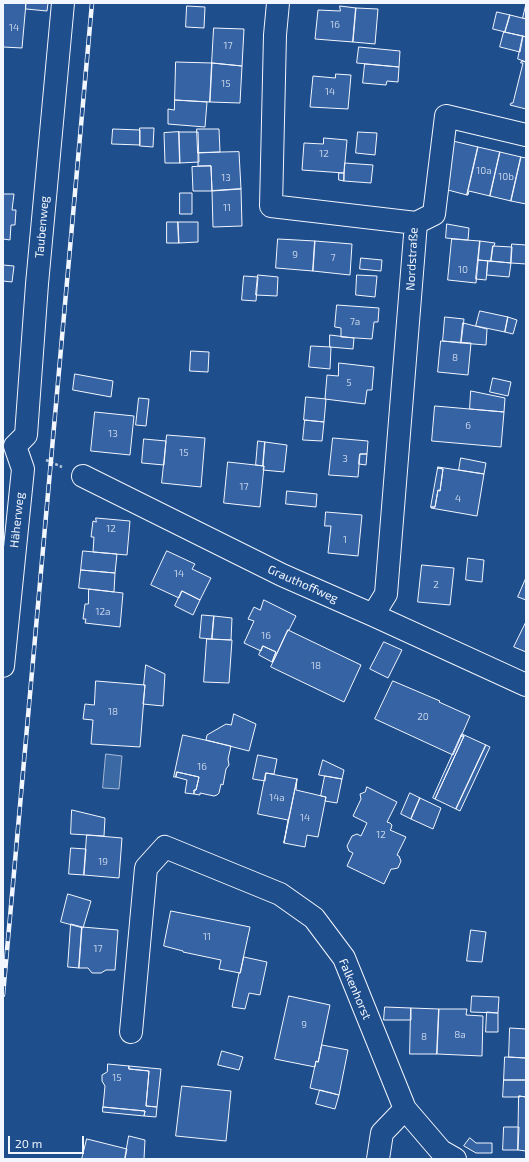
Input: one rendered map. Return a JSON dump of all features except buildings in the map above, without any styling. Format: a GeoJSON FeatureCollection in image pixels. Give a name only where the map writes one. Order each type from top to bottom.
{"type":"FeatureCollection","features":[{"type":"Feature","properties":{"kind":"street","name":"Taubenweg"},"geometry":{"type":"LineString","coordinates":[[9,443],[26,435],[37,284],[63,3]]}},
{"type":"Feature","properties":{"kind":"street","name":"Nordstraße"},"geometry":{"type":"LineString","coordinates":[[278,3],[275,35],[271,206],[416,223],[386,594],[374,615]]}},
{"type":"Feature","properties":{"kind":"street"},"geometry":{"type":"LineString","coordinates":[[416,223],[434,214],[446,116],[526,135]]}},
{"type":"Feature","properties":{"kind":"street","name":"Häherweg"},"geometry":{"type":"LineString","coordinates":[[3,666],[22,469],[9,443]]}},
{"type":"Feature","properties":{"kind":"street","name":"Grauthoffweg"},"geometry":{"type":"LineString","coordinates":[[83,476],[282,575],[374,615],[526,685]]}},
{"type":"Feature","properties":{"kind":"street","name":"Falkenhorst"},"geometry":{"type":"LineString","coordinates":[[131,1032],[146,868],[165,847],[280,894],[314,918],[344,958],[405,1109],[441,1151],[455,1159]]}},
{"type":"Feature","properties":{"kind":"street"},"geometry":{"type":"LineString","coordinates":[[378,1159],[382,1133],[405,1109]]}},
{"type":"Feature","properties":{"kind":"path"},"geometry":{"type":"LineString","coordinates":[[9,443],[83,476]]}},
{"type":"Feature","properties":{"kind":"water"},"geometry":{"type":"Polygon","coordinates":[[[106,754],[122,756],[119,789],[103,788],[106,754]]]}},
{"type":"Feature","properties":{"kind":"railway"},"geometry":{"type":"LineString","coordinates":[[3,995],[92,3]]}}]}
